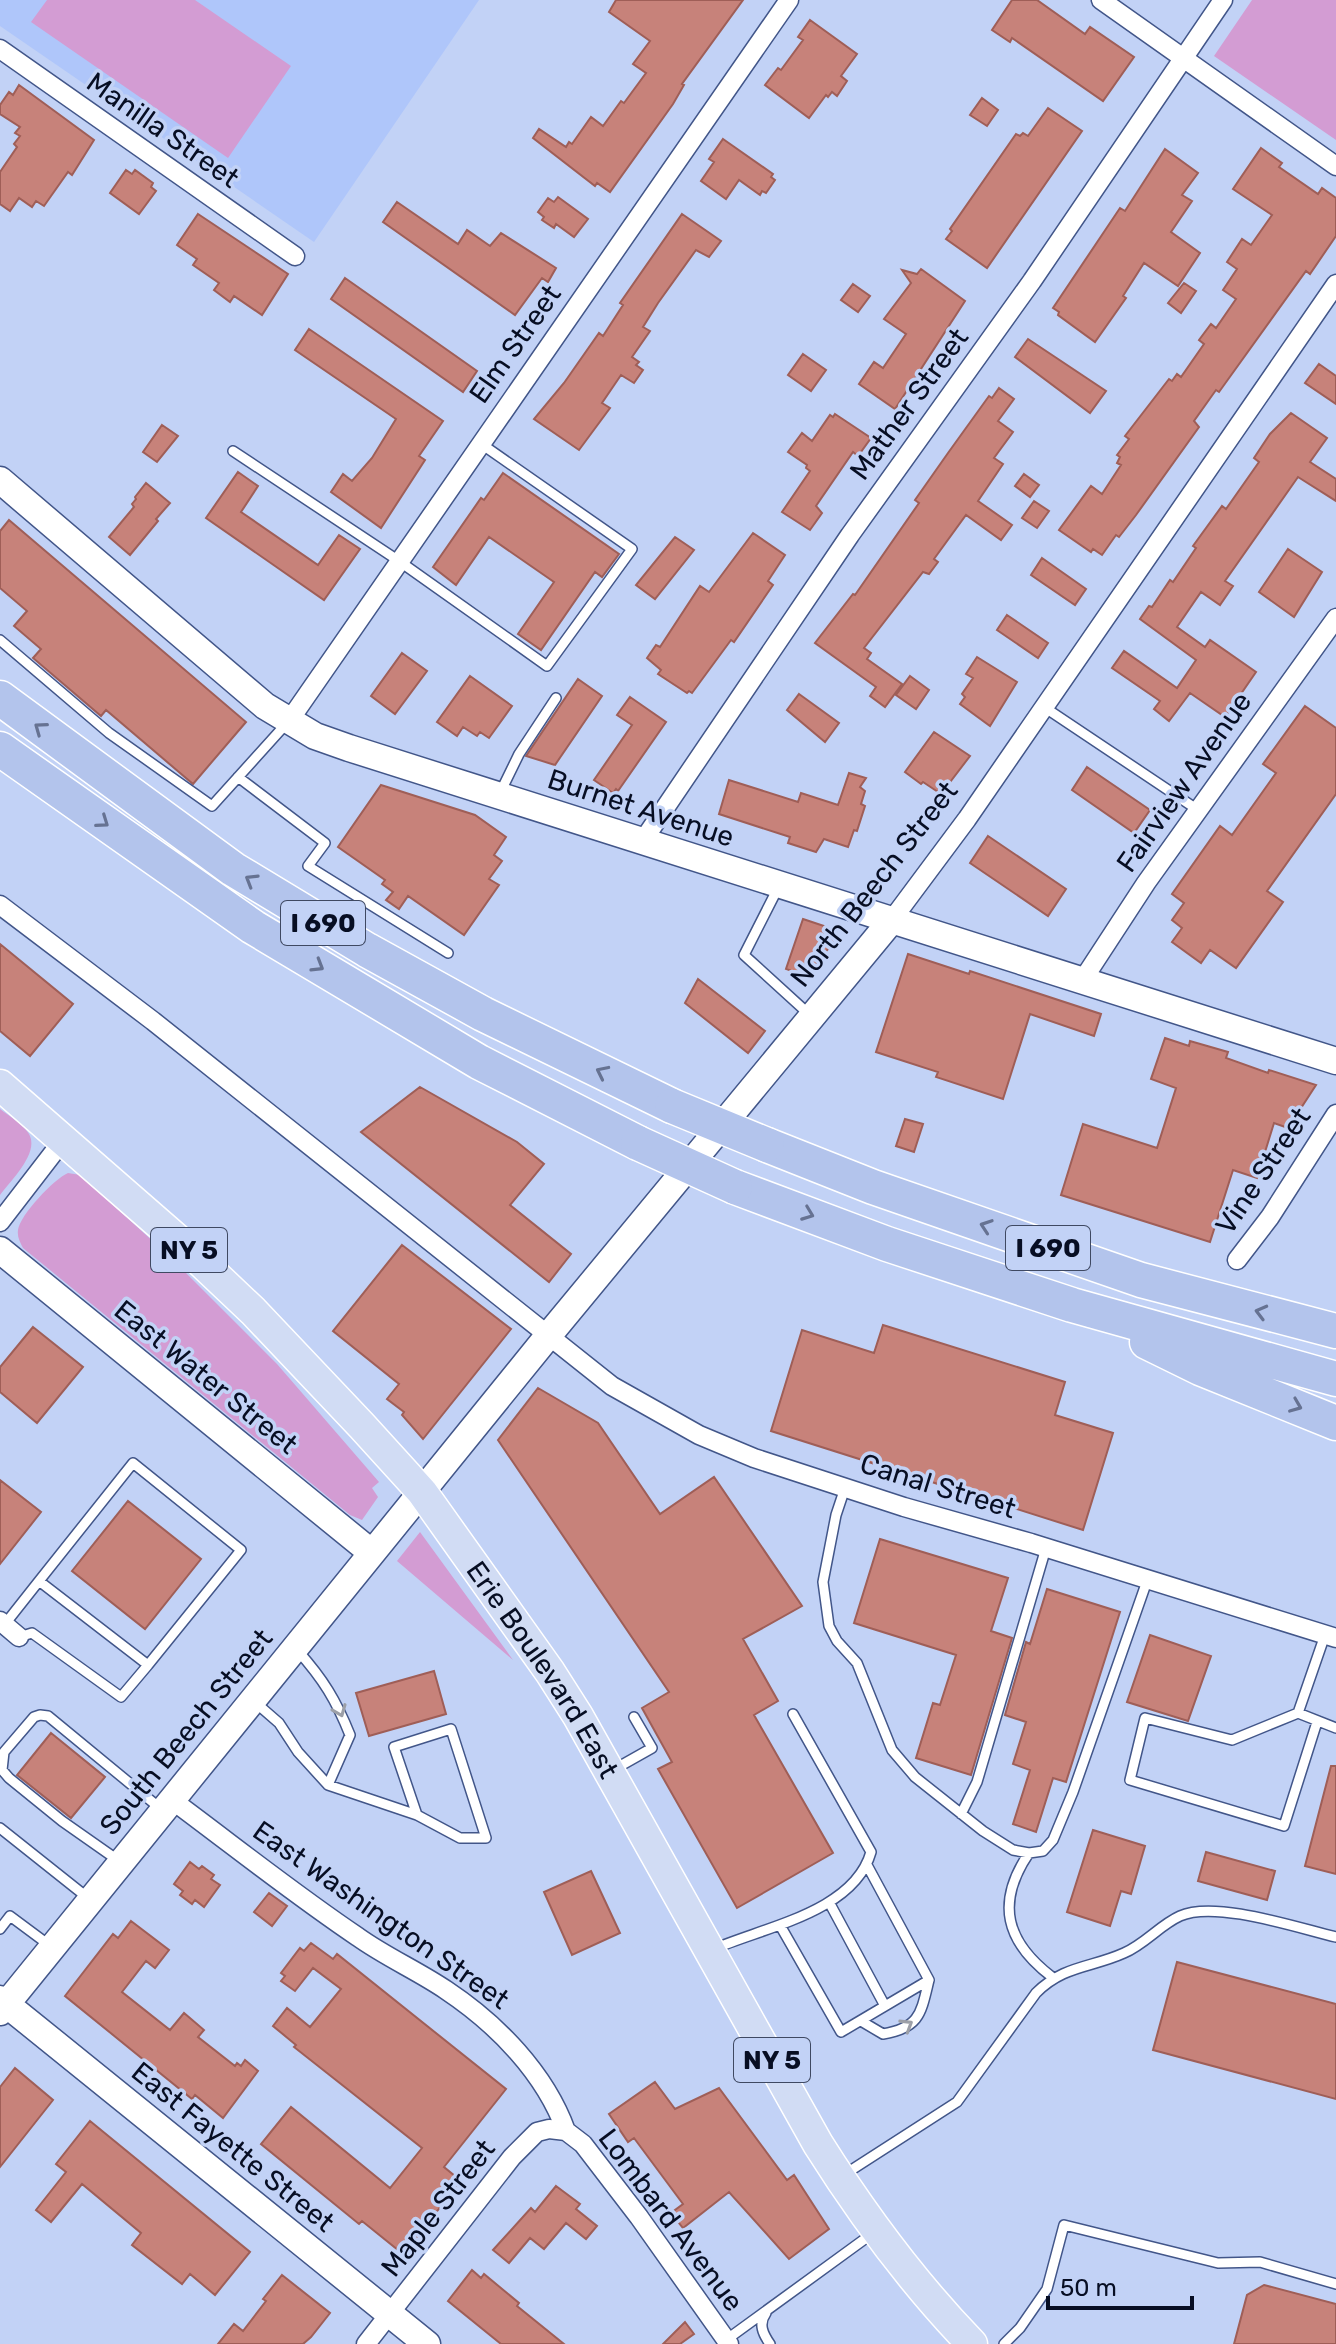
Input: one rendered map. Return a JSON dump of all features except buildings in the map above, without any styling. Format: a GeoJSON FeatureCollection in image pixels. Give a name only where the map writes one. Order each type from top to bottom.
{"type":"FeatureCollection","features":[{"type":"Feature","properties":{"kind":"highway","name":"I 690"},"geometry":{"type":"LineString","coordinates":[[0,698],[233,869],[367,950],[483,1014],[672,1106],[873,1187],[1141,1280],[1336,1331]]}},
{"type":"Feature","properties":{"kind":"highway","name":"I 690"},"geometry":{"type":"LineString","coordinates":[[8,755],[253,927],[479,1062],[638,1143],[735,1187],[887,1244],[1072,1305],[1336,1379]]}},
{"type":"Feature","properties":{"kind":"highway"},"geometry":{"type":"LineString","coordinates":[[1072,1305],[1200,1368],[1336,1423]]}},
{"type":"Feature","properties":{"kind":"main road","name":"Erie Boulevard East"},"geometry":{"type":"LineString","coordinates":[[0,1085],[180,1242],[253,1311],[422,1492],[550,1672],[610,1772],[839,2178],[875,2231],[926,2296],[972,2344]]}},
{"type":"Feature","properties":{"kind":"street","name":"Elm Street"},"geometry":{"type":"LineString","coordinates":[[289,721],[789,0]]}},
{"type":"Feature","properties":{"kind":"street"},"geometry":{"type":"LineString","coordinates":[[1101,0],[1336,166]]}},
{"type":"Feature","properties":{"kind":"street","name":"Mather Street"},"geometry":{"type":"LineString","coordinates":[[642,842],[850,535],[1032,281],[1223,0]]}},
{"type":"Feature","properties":{"kind":"street","name":"Manilla Street"},"geometry":{"type":"LineString","coordinates":[[0,49],[295,256]]}},
{"type":"Feature","properties":{"kind":"street","name":"North Beech Street"},"geometry":{"type":"LineString","coordinates":[[422,1492],[891,921],[967,819],[1336,284]]}},
{"type":"Feature","properties":{"kind":"street","name":"Burnet Avenue"},"geometry":{"type":"LineString","coordinates":[[0,480],[265,706],[315,736],[1336,1061]]}},
{"type":"Feature","properties":{"kind":"street","name":"Fairview Avenue"},"geometry":{"type":"LineString","coordinates":[[1082,981],[1146,883],[1336,618]]}},
{"type":"Feature","properties":{"kind":"street","name":"Canal Street"},"geometry":{"type":"LineString","coordinates":[[0,905],[153,1021],[612,1386],[699,1435],[754,1458],[845,1488],[1330,1636]]}},
{"type":"Feature","properties":{"kind":"street","name":"Vine Street"},"geometry":{"type":"LineString","coordinates":[[1237,1260],[1270,1217],[1336,1114]]}},
{"type":"Feature","properties":{"kind":"street"},"geometry":{"type":"LineString","coordinates":[[0,1222],[64,1139]]}},
{"type":"Feature","properties":{"kind":"street","name":"East Water Street"},"geometry":{"type":"LineString","coordinates":[[0,1250],[372,1553]]}},
{"type":"Feature","properties":{"kind":"street","name":"South Beech Street"},"geometry":{"type":"LineString","coordinates":[[2,2005],[422,1492]]}},
{"type":"Feature","properties":{"kind":"street","name":"East Washington Street"},"geometry":{"type":"LineString","coordinates":[[168,1805],[358,1938],[468,2006],[499,2033],[529,2066],[559,2112],[566,2131]]}},
{"type":"Feature","properties":{"kind":"street","name":"East Fayette Street"},"geometry":{"type":"LineString","coordinates":[[2,2005],[427,2344]]}},
{"type":"Feature","properties":{"kind":"street","name":"Maple Street"},"geometry":{"type":"LineString","coordinates":[[366,2344],[512,2157],[537,2132],[549,2129],[566,2131]]}},
{"type":"Feature","properties":{"kind":"street","name":"Lombard Avenue"},"geometry":{"type":"LineString","coordinates":[[566,2131],[583,2144],[620,2192],[727,2342]]}},
{"type":"Feature","properties":{"kind":"lane"},"geometry":{"type":"LineString","coordinates":[[233,451],[399,561],[547,666],[632,549],[480,443]]}},
{"type":"Feature","properties":{"kind":"lane"},"geometry":{"type":"LineString","coordinates":[[0,640],[109,733],[212,806],[289,721]]}},
{"type":"Feature","properties":{"kind":"lane"},"geometry":{"type":"LineString","coordinates":[[498,796],[519,754],[556,698]]}},
{"type":"Feature","properties":{"kind":"lane"},"geometry":{"type":"LineString","coordinates":[[1044,707],[1198,810]]}},
{"type":"Feature","properties":{"kind":"lane"},"geometry":{"type":"LineString","coordinates":[[238,777],[325,843],[308,866],[448,953]]}},
{"type":"Feature","properties":{"kind":"lane"},"geometry":{"type":"LineString","coordinates":[[780,885],[744,955],[812,1017]]}},
{"type":"Feature","properties":{"kind":"lane"},"geometry":{"type":"LineString","coordinates":[[133,1463],[241,1550],[121,1697],[32,1633],[8,1627],[39,1581],[133,1463]]}},
{"type":"Feature","properties":{"kind":"lane"},"geometry":{"type":"LineString","coordinates":[[845,1488],[836,1515],[823,1582],[829,1626],[837,1641],[857,1663],[892,1750],[915,1777],[1013,1850],[1029,1853],[1043,1851],[1053,1840],[1073,1792],[1147,1581]]}},
{"type":"Feature","properties":{"kind":"lane"},"geometry":{"type":"LineString","coordinates":[[961,1814],[977,1782],[1046,1548]]}},
{"type":"Feature","properties":{"kind":"lane"},"geometry":{"type":"LineString","coordinates":[[39,1581],[148,1665]]}},
{"type":"Feature","properties":{"kind":"lane"},"geometry":{"type":"LineString","coordinates":[[1317,1722],[1284,1826],[1130,1780],[1145,1718],[1232,1740],[1298,1713],[1330,1636]]}},
{"type":"Feature","properties":{"kind":"lane"},"geometry":{"type":"LineString","coordinates":[[295,1648],[321,1676],[335,1698],[350,1735],[328,1785]]}},
{"type":"Feature","properties":{"kind":"lane"},"geometry":{"type":"LineString","coordinates":[[253,1700],[279,1723],[298,1752],[328,1785],[417,1815],[460,1838],[486,1838],[451,1729],[394,1747],[417,1815]]}},
{"type":"Feature","properties":{"kind":"lane"},"geometry":{"type":"LineString","coordinates":[[1298,1713],[1336,1728]]}},
{"type":"Feature","properties":{"kind":"lane"},"geometry":{"type":"LineString","coordinates":[[711,1951],[744,1937],[781,1927],[829,1902],[853,1882],[867,1865],[871,1852],[793,1714]]}},
{"type":"Feature","properties":{"kind":"lane"},"geometry":{"type":"LineString","coordinates":[[121,1863],[9,1778],[2,1770],[4,1752],[34,1717],[48,1716],[168,1805]]}},
{"type":"Feature","properties":{"kind":"lane"},"geometry":{"type":"LineString","coordinates":[[610,1772],[652,1748],[634,1717]]}},
{"type":"Feature","properties":{"kind":"lane"},"geometry":{"type":"LineString","coordinates":[[0,1828],[91,1900]]}},
{"type":"Feature","properties":{"kind":"lane"},"geometry":{"type":"LineString","coordinates":[[1029,1853],[1017,1870],[1009,1903],[1013,1934],[1029,1959],[1052,1977]]}},
{"type":"Feature","properties":{"kind":"lane"},"geometry":{"type":"LineString","coordinates":[[861,2021],[883,2034],[901,2031],[921,2015],[929,1980],[867,1865]]}},
{"type":"Feature","properties":{"kind":"lane"},"geometry":{"type":"LineString","coordinates":[[829,1902],[885,2006]]}},
{"type":"Feature","properties":{"kind":"lane"},"geometry":{"type":"LineString","coordinates":[[839,2178],[957,2102],[1036,1993],[1052,1977],[1124,1953],[1177,1918],[1194,1911],[1224,1911],[1336,1937]]}},
{"type":"Feature","properties":{"kind":"lane"},"geometry":{"type":"LineString","coordinates":[[0,1929],[10,1916],[51,1946]]}},
{"type":"Feature","properties":{"kind":"lane"},"geometry":{"type":"LineString","coordinates":[[781,1927],[841,2032],[929,1980]]}},
{"type":"Feature","properties":{"kind":"lane"},"geometry":{"type":"LineString","coordinates":[[1004,2344],[1020,2328],[1047,2289],[1064,2225],[1218,2263],[1260,2262],[1336,2284]]}},
{"type":"Feature","properties":{"kind":"lane"},"geometry":{"type":"LineString","coordinates":[[727,2342],[875,2231]]}},
{"type":"Feature","properties":{"kind":"lane"},"geometry":{"type":"LineString","coordinates":[[770,2344],[763,2335],[761,2325],[771,2307]]}},
{"type":"Feature","properties":{"kind":"shaded area"},"geometry":{"type":"Polygon","coordinates":[[[0,0],[479,0],[314,242],[0,26],[0,0]]]}},
{"type":"Feature","properties":{"kind":"shaded area"},"geometry":{"type":"Polygon","coordinates":[[[47,0],[195,0],[291,66],[228,158],[31,22],[47,0]]]}},
{"type":"Feature","properties":{"kind":"shaded area"},"geometry":{"type":"Polygon","coordinates":[[[1252,0],[1336,0],[1336,140],[1214,56],[1252,0]]]}},
{"type":"Feature","properties":{"kind":"shaded area"},"geometry":{"type":"Polygon","coordinates":[[[0,1109],[24,1127],[29,1134],[31,1150],[0,1195],[0,1109]]]}},
{"type":"Feature","properties":{"kind":"shaded area"},"geometry":{"type":"Polygon","coordinates":[[[68,1173],[80,1175],[167,1254],[277,1364],[379,1482],[372,1488],[378,1497],[362,1520],[350,1515],[23,1248],[18,1233],[20,1223],[47,1190],[68,1173]]]}},
{"type":"Feature","properties":{"kind":"shaded area"},"geometry":{"type":"Polygon","coordinates":[[[420,1532],[513,1660],[397,1561],[420,1532]]]}}]}
